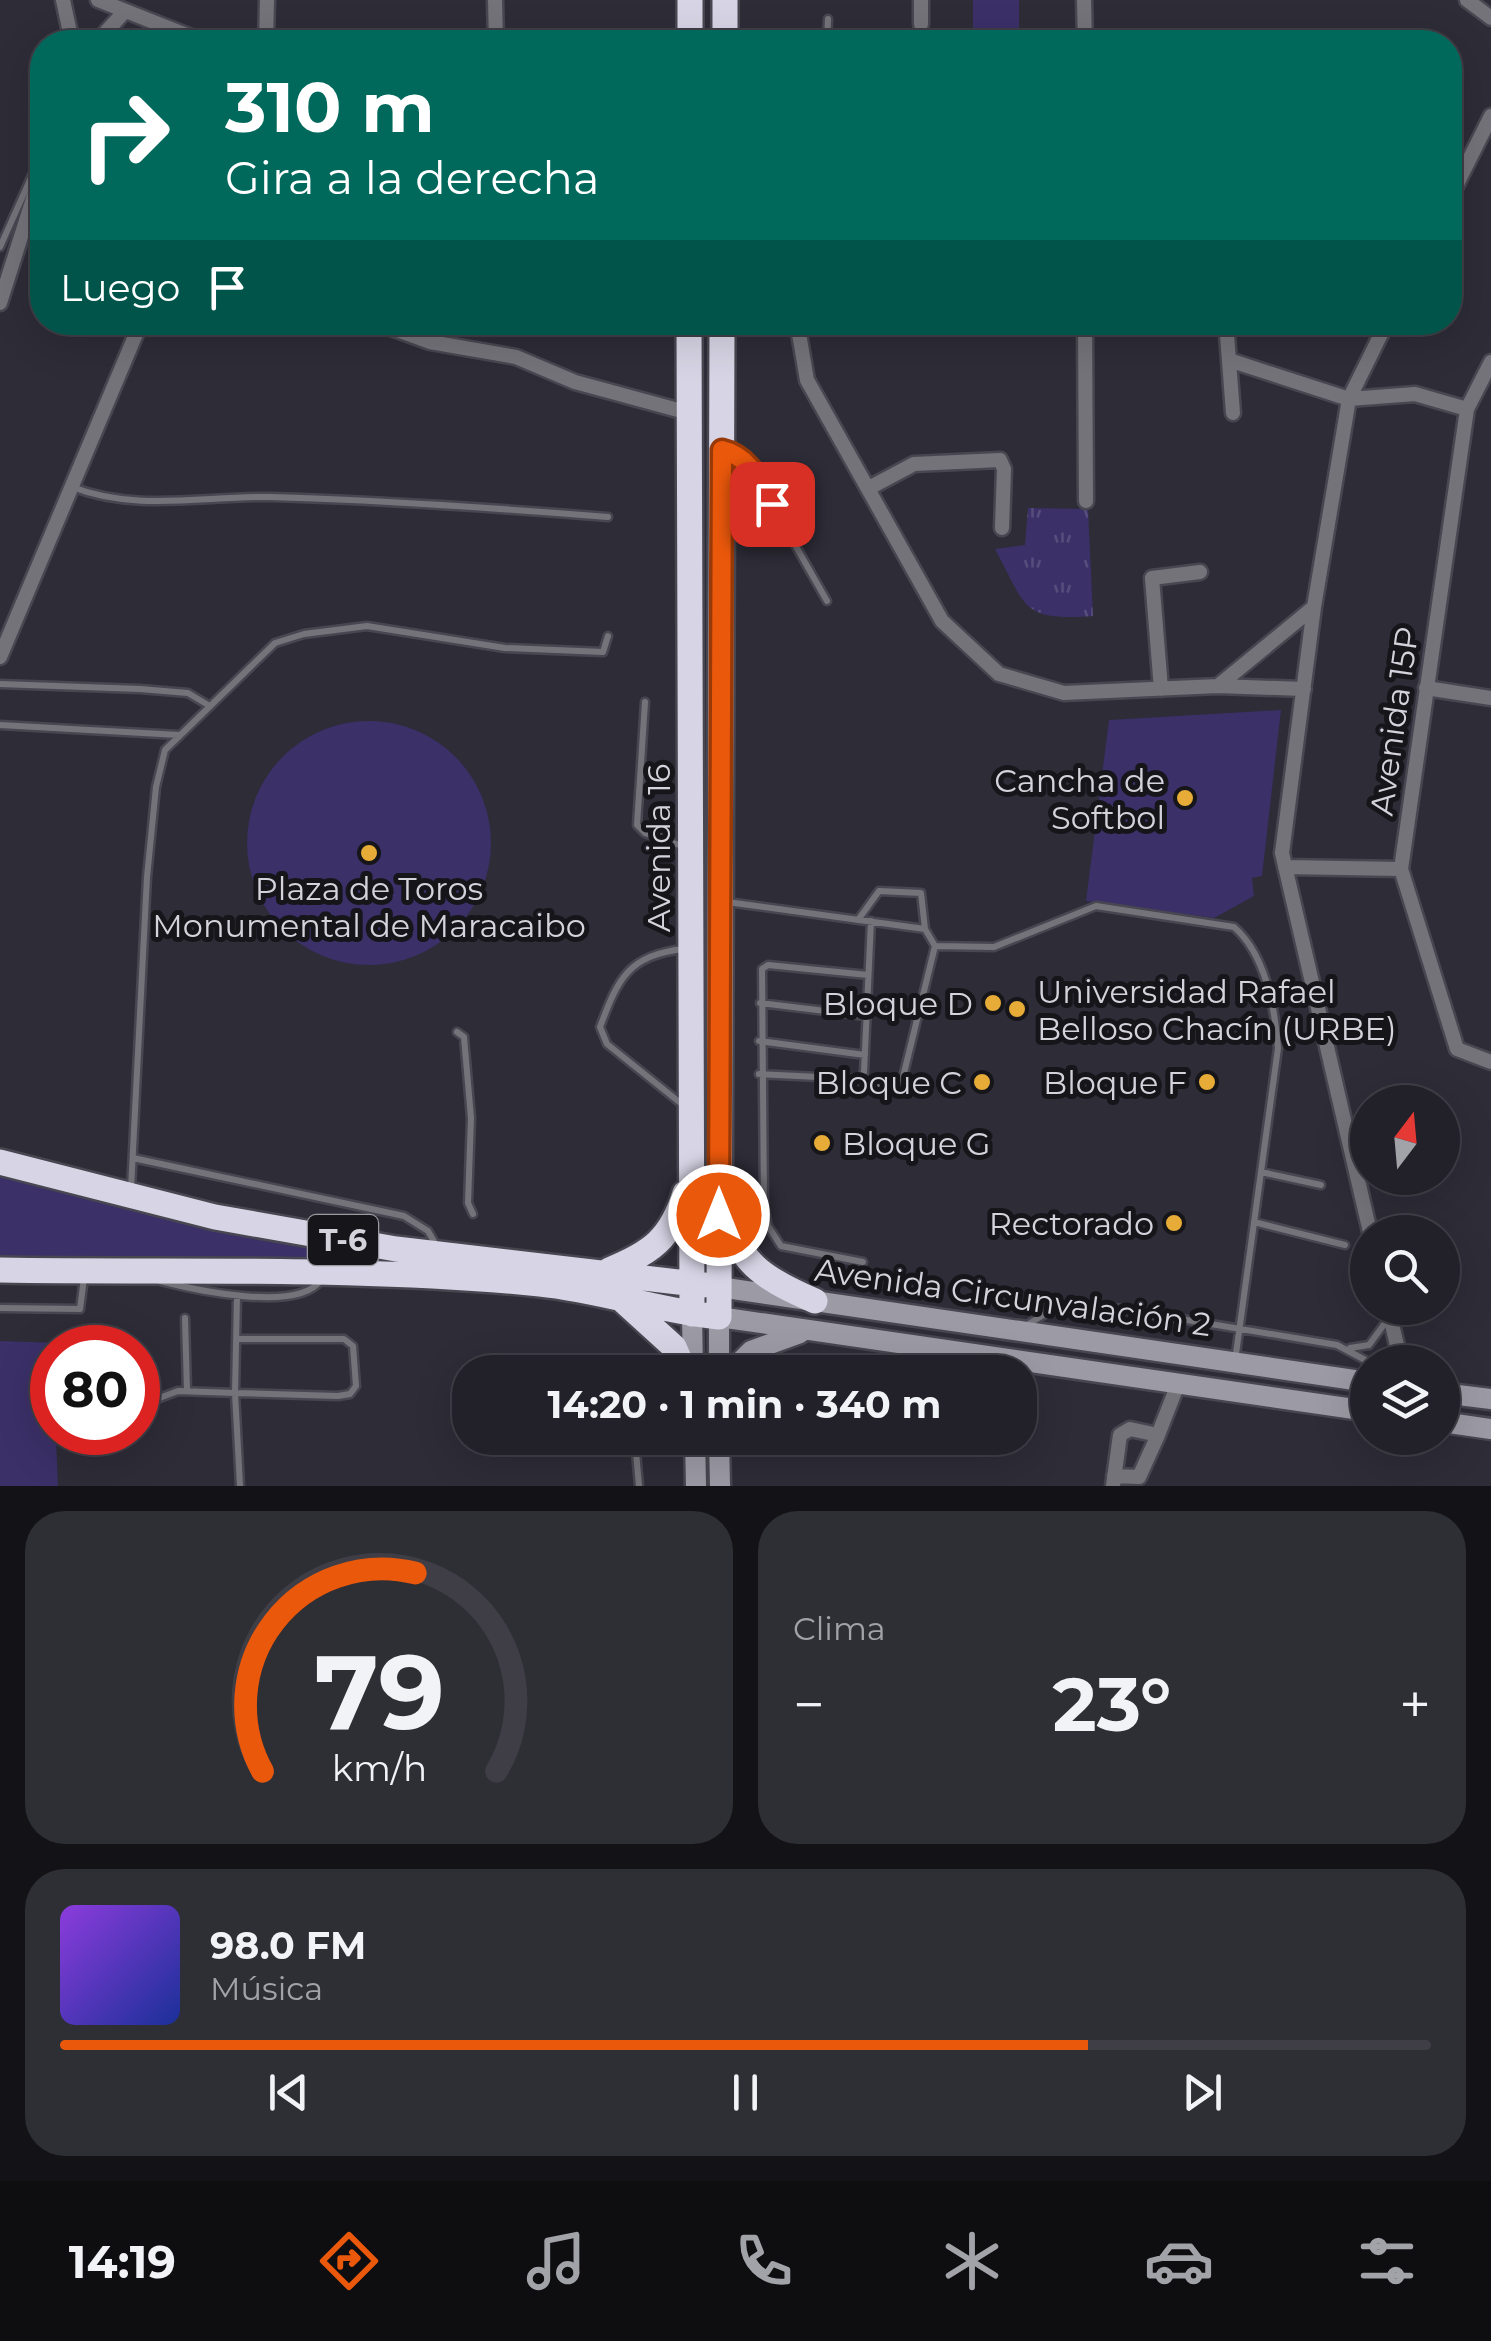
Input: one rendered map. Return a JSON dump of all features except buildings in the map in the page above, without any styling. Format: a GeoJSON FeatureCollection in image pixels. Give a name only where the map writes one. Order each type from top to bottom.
{"type":"FeatureCollection","features":[{"type":"Feature","properties":{"kind":"highway"},"geometry":{"type":"LineString","coordinates":[[690,0],[690,30]]}},
{"type":"Feature","properties":{"kind":"highway"},"geometry":{"type":"LineString","coordinates":[[725,0],[725,30]]}},
{"type":"Feature","properties":{"kind":"highway","name":"Avenida 16"},"geometry":{"type":"LineString","coordinates":[[689,335],[692,1314]]}},
{"type":"Feature","properties":{"kind":"highway","name":"Avenida 16"},"geometry":{"type":"LineString","coordinates":[[719,1317],[722,335]]}},
{"type":"Feature","properties":{"kind":"highway","name":"Avenida Circunvalación 2"},"geometry":{"type":"LineString","coordinates":[[0,1162],[215,1217],[608,1283],[692,1314],[719,1317]]}},
{"type":"Feature","properties":{"kind":"highway"},"geometry":{"type":"LineString","coordinates":[[678,1355],[608,1283],[662,1238],[682,1204],[691,1174]]}},
{"type":"Feature","properties":{"kind":"highway"},"geometry":{"type":"LineString","coordinates":[[720,1178],[733,1242],[748,1264],[777,1284],[815,1301]]}},
{"type":"Feature","properties":{"kind":"highway","name":"Avenida Circunvalación 2"},"geometry":{"type":"LineString","coordinates":[[0,1270],[325,1274],[537,1284],[692,1283],[719,1287]]}},
{"type":"Feature","properties":{"kind":"main road","name":"Avenida Circunvalación 2"},"geometry":{"type":"LineString","coordinates":[[719,1287],[1350,1379]]}},
{"type":"Feature","properties":{"kind":"main road","name":"Avenida 16"},"geometry":{"type":"LineString","coordinates":[[692,1314],[693,1355]]}},
{"type":"Feature","properties":{"kind":"main road","name":"Avenida Circunvalación 2"},"geometry":{"type":"LineString","coordinates":[[719,1317],[1350,1408]]}},
{"type":"Feature","properties":{"kind":"main road","name":"Avenida 16"},"geometry":{"type":"LineString","coordinates":[[719,1317],[719,1355]]}},
{"type":"Feature","properties":{"kind":"main road"},"geometry":{"type":"LineString","coordinates":[[747,1355],[780,1337],[811,1331]]}},
{"type":"Feature","properties":{"kind":"main road"},"geometry":{"type":"LineString","coordinates":[[1460,1395],[1491,1399]]}},
{"type":"Feature","properties":{"kind":"main road"},"geometry":{"type":"LineString","coordinates":[[1460,1425],[1491,1429]]}},
{"type":"Feature","properties":{"kind":"main road"},"geometry":{"type":"LineString","coordinates":[[695,1455],[696,1486]]}},
{"type":"Feature","properties":{"kind":"main road"},"geometry":{"type":"LineString","coordinates":[[719,1455],[720,1486]]}},
{"type":"Feature","properties":{"kind":"street"},"geometry":{"type":"LineString","coordinates":[[63,0],[69,30]]}},
{"type":"Feature","properties":{"kind":"street"},"geometry":{"type":"LineString","coordinates":[[98,0],[173,30]]}},
{"type":"Feature","properties":{"kind":"street"},"geometry":{"type":"LineString","coordinates":[[266,30],[267,0]]}},
{"type":"Feature","properties":{"kind":"street"},"geometry":{"type":"LineString","coordinates":[[495,0],[496,30]]}},
{"type":"Feature","properties":{"kind":"street"},"geometry":{"type":"LineString","coordinates":[[921,0],[921,24]]}},
{"type":"Feature","properties":{"kind":"street"},"geometry":{"type":"LineString","coordinates":[[1084,0],[1085,30]]}},
{"type":"Feature","properties":{"kind":"street"},"geometry":{"type":"LineString","coordinates":[[1467,0],[1491,18]]}},
{"type":"Feature","properties":{"kind":"street"},"geometry":{"type":"LineString","coordinates":[[108,30],[125,11]]}},
{"type":"Feature","properties":{"kind":"street"},"geometry":{"type":"LineString","coordinates":[[1462,174],[1491,116]]}},
{"type":"Feature","properties":{"kind":"street"},"geometry":{"type":"LineString","coordinates":[[0,303],[30,208]]}},
{"type":"Feature","properties":{"kind":"street"},"geometry":{"type":"LineString","coordinates":[[0,657],[135,335]]}},
{"type":"Feature","properties":{"kind":"street"},"geometry":{"type":"LineString","coordinates":[[411,335],[516,357],[576,382],[689,413]]}},
{"type":"Feature","properties":{"kind":"street"},"geometry":{"type":"LineString","coordinates":[[799,335],[807,380],[942,621],[999,674],[1064,693],[1218,686],[1304,689]]}},
{"type":"Feature","properties":{"kind":"street"},"geometry":{"type":"LineString","coordinates":[[1085,335],[1086,501]]}},
{"type":"Feature","properties":{"kind":"street"},"geometry":{"type":"LineString","coordinates":[[1228,335],[1233,412]]}},
{"type":"Feature","properties":{"kind":"street"},"geometry":{"type":"LineString","coordinates":[[1366,1215],[1282,853],[1314,607],[1349,399],[1381,335]]}},
{"type":"Feature","properties":{"kind":"street"},"geometry":{"type":"LineString","coordinates":[[1232,361],[1349,399],[1415,394],[1467,408]]}},
{"type":"Feature","properties":{"kind":"street","name":"Avenida 15P"},"geometry":{"type":"LineString","coordinates":[[1491,362],[1467,408],[1401,869],[1457,1049],[1491,1062]]}},
{"type":"Feature","properties":{"kind":"street"},"geometry":{"type":"LineString","coordinates":[[869,488],[914,464],[1000,460],[1004,469],[1002,528]]}},
{"type":"Feature","properties":{"kind":"street"},"geometry":{"type":"LineString","coordinates":[[1162,689],[1152,578],[1200,572]]}},
{"type":"Feature","properties":{"kind":"street"},"geometry":{"type":"LineString","coordinates":[[1218,686],[1314,607]]}},
{"type":"Feature","properties":{"kind":"street"},"geometry":{"type":"LineString","coordinates":[[1426,688],[1491,698]]}},
{"type":"Feature","properties":{"kind":"street"},"geometry":{"type":"LineString","coordinates":[[1285,868],[1401,869]]}},
{"type":"Feature","properties":{"kind":"street"},"geometry":{"type":"LineString","coordinates":[[1158,1435],[1123,1431],[1114,1481],[1141,1481],[1178,1384]]}},
{"type":"Feature","properties":{"kind":"lane"},"geometry":{"type":"LineString","coordinates":[[828,19],[828,30]]}},
{"type":"Feature","properties":{"kind":"lane"},"geometry":{"type":"LineString","coordinates":[[0,247],[30,177]]}},
{"type":"Feature","properties":{"kind":"lane"},"geometry":{"type":"LineString","coordinates":[[0,218],[8,222]]}},
{"type":"Feature","properties":{"kind":"lane"},"geometry":{"type":"LineString","coordinates":[[722,450],[738,454],[753,471],[827,601]]}},
{"type":"Feature","properties":{"kind":"lane"},"geometry":{"type":"LineString","coordinates":[[71,487],[134,503],[242,497],[383,499],[608,518]]}},
{"type":"Feature","properties":{"kind":"lane"},"geometry":{"type":"LineString","coordinates":[[131,1196],[156,787],[165,750],[275,643],[335,628],[367,626],[563,654],[602,652],[608,636]]}},
{"type":"Feature","properties":{"kind":"lane"},"geometry":{"type":"LineString","coordinates":[[0,684],[140,688],[188,694],[208,705]]}},
{"type":"Feature","properties":{"kind":"lane"},"geometry":{"type":"LineString","coordinates":[[645,702],[636,825],[645,833],[690,849]]}},
{"type":"Feature","properties":{"kind":"lane"},"geometry":{"type":"LineString","coordinates":[[0,726],[180,735]]}},
{"type":"Feature","properties":{"kind":"lane"},"geometry":{"type":"LineString","coordinates":[[759,1074],[860,1079],[887,1087],[903,1077],[934,946],[926,929],[921,893],[879,891],[858,920]]}},
{"type":"Feature","properties":{"kind":"lane"},"geometry":{"type":"LineString","coordinates":[[720,901],[926,929]]}},
{"type":"Feature","properties":{"kind":"lane"},"geometry":{"type":"LineString","coordinates":[[934,946],[994,947],[1096,906],[1234,926],[1249,940],[1276,1026],[1278,1048],[1234,1362]]}},
{"type":"Feature","properties":{"kind":"lane"},"geometry":{"type":"LineString","coordinates":[[860,1079],[865,1055],[870,922]]}},
{"type":"Feature","properties":{"kind":"lane"},"geometry":{"type":"LineString","coordinates":[[691,948],[672,950],[634,966],[618,980],[600,1027],[607,1044],[691,1112]]}},
{"type":"Feature","properties":{"kind":"lane"},"geometry":{"type":"LineString","coordinates":[[863,1262],[790,1248],[774,1240],[764,1205],[759,1041],[762,969],[768,965],[868,975]]}},
{"type":"Feature","properties":{"kind":"lane"},"geometry":{"type":"LineString","coordinates":[[760,1003],[866,1016]]}},
{"type":"Feature","properties":{"kind":"lane"},"geometry":{"type":"LineString","coordinates":[[457,1032],[464,1038],[469,1072],[468,1203],[473,1214]]}},
{"type":"Feature","properties":{"kind":"lane"},"geometry":{"type":"LineString","coordinates":[[759,1041],[865,1055]]}},
{"type":"Feature","properties":{"kind":"lane"},"geometry":{"type":"LineString","coordinates":[[132,1158],[404,1216],[428,1231],[442,1254]]}},
{"type":"Feature","properties":{"kind":"lane"},"geometry":{"type":"LineString","coordinates":[[1261,1172],[1321,1184]]}},
{"type":"Feature","properties":{"kind":"lane"},"geometry":{"type":"LineString","coordinates":[[1254,1222],[1344,1245]]}},
{"type":"Feature","properties":{"kind":"lane"},"geometry":{"type":"LineString","coordinates":[[0,1308],[80,1309],[84,1272]]}},
{"type":"Feature","properties":{"kind":"lane"},"geometry":{"type":"LineString","coordinates":[[141,1272],[162,1282],[237,1296],[298,1294],[316,1287],[325,1274]]}},
{"type":"Feature","properties":{"kind":"lane"},"geometry":{"type":"LineString","coordinates":[[237,1296],[235,1393],[240,1486]]}},
{"type":"Feature","properties":{"kind":"lane"},"geometry":{"type":"LineString","coordinates":[[1019,1331],[1056,1307],[1072,1303],[1349,1348],[1369,1345],[1381,1325]]}},
{"type":"Feature","properties":{"kind":"lane"},"geometry":{"type":"LineString","coordinates":[[185,1318],[187,1390]]}},
{"type":"Feature","properties":{"kind":"lane"},"geometry":{"type":"LineString","coordinates":[[160,1399],[187,1390],[345,1396],[355,1390],[354,1346],[344,1339],[236,1339]]}},
{"type":"Feature","properties":{"kind":"lane"},"geometry":{"type":"LineString","coordinates":[[636,1455],[638,1486]]}},
{"type":"Feature","properties":{"kind":"green space"},"geometry":{"type":"Polygon","coordinates":[[[973,0],[1019,0],[1019,30],[973,30],[973,0]]]}},
{"type":"Feature","properties":{"kind":"green space"},"geometry":{"type":"Polygon","coordinates":[[[1028,508],[1088,509],[1093,616],[1039,613],[1021,597],[995,549],[1025,545],[1028,508]]]}},
{"type":"Feature","properties":{"kind":"green space","name":"Cancha de Softbol"},"geometry":{"type":"Polygon","coordinates":[[[1281,710],[1262,876],[1252,878],[1254,896],[1214,918],[1086,901],[1109,720],[1281,710]]]}},
{"type":"Feature","properties":{"kind":"green space","name":"Plaza de Toros Monumental de Maracaibo"},"geometry":{"type":"Polygon","coordinates":[[[369,721],[416,730],[455,757],[482,796],[491,843],[482,890],[455,929],[416,956],[369,965],[322,956],[283,929],[256,890],[247,843],[256,796],[283,757],[322,730],[369,721]]]}},
{"type":"Feature","properties":{"kind":"green space"},"geometry":{"type":"Polygon","coordinates":[[[0,1173],[194,1224],[387,1261],[0,1261],[0,1173]]]}},
{"type":"Feature","properties":{"kind":"green space"},"geometry":{"type":"Polygon","coordinates":[[[0,1341],[30,1342],[30,1455],[57,1455],[58,1486],[0,1486],[0,1341]]]}},
{"type":"Feature","properties":{"kind":"place","name":"Cancha de Softbol"},"geometry":{"type":"Point","coordinates":[1185,798]}},
{"type":"Feature","properties":{"kind":"place","name":"Plaza de Toros Monumental de Maracaibo"},"geometry":{"type":"Point","coordinates":[369,853]}},
{"type":"Feature","properties":{"kind":"place","name":"Bloque D"},"geometry":{"type":"Point","coordinates":[993,1003]}},
{"type":"Feature","properties":{"kind":"place","name":"Universidad Rafael Belloso Chacín (URBE)"},"geometry":{"type":"Point","coordinates":[1017,1009]}},
{"type":"Feature","properties":{"kind":"place","name":"Bloque C"},"geometry":{"type":"Point","coordinates":[982,1082]}},
{"type":"Feature","properties":{"kind":"place","name":"Bloque F"},"geometry":{"type":"Point","coordinates":[1207,1082]}},
{"type":"Feature","properties":{"kind":"place","name":"Bloque G"},"geometry":{"type":"Point","coordinates":[822,1143]}},
{"type":"Feature","properties":{"kind":"place","name":"Rectorado"},"geometry":{"type":"Point","coordinates":[1174,1223]}},
{"type":"Feature","properties":{"kind":"route"},"geometry":{"type":"LineString","coordinates":[[719,1215],[722,450],[738,454],[772,504]]}}]}
